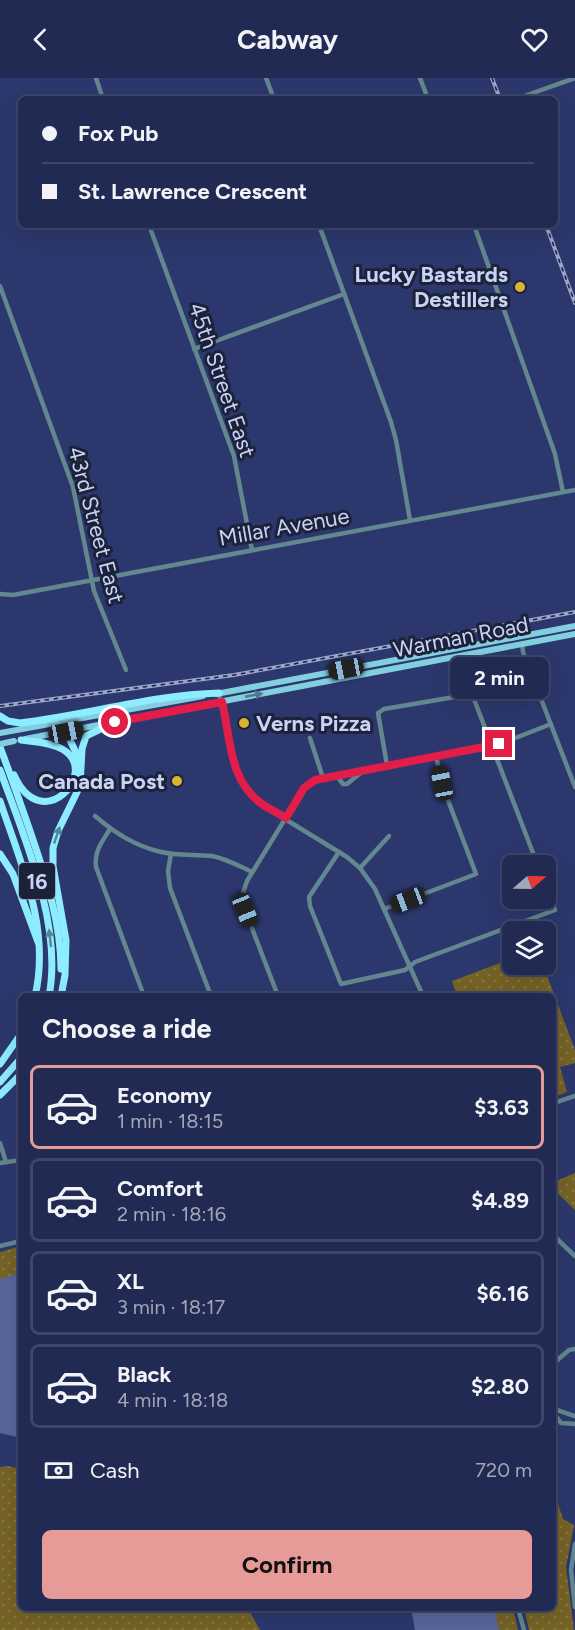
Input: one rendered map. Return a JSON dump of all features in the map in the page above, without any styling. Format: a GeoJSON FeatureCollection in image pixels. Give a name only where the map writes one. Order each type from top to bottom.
{"type":"FeatureCollection","features":[{"type":"Feature","properties":{"kind":"highway"},"geometry":{"type":"LineString","coordinates":[[0,716],[8,721],[20,723],[155,699],[219,693]]}},
{"type":"Feature","properties":{"kind":"highway"},"geometry":{"type":"LineString","coordinates":[[62,993],[66,966],[66,940],[53,866],[53,848],[58,831],[78,792],[82,772],[82,749],[86,736],[115,722]]}},
{"type":"Feature","properties":{"kind":"highway"},"geometry":{"type":"LineString","coordinates":[[55,723],[66,732],[77,753],[82,772]]}},
{"type":"Feature","properties":{"kind":"highway"},"geometry":{"type":"LineString","coordinates":[[0,744],[17,780],[27,794],[34,799],[46,801],[54,800],[65,794],[71,786],[74,774],[74,765],[68,754],[54,745],[17,741]]}},
{"type":"Feature","properties":{"kind":"highway"},"geometry":{"type":"LineString","coordinates":[[0,744],[41,864],[54,912],[61,952],[61,993]]}},
{"type":"Feature","properties":{"kind":"highway","name":"16"},"geometry":{"type":"LineString","coordinates":[[0,770],[32,863],[49,927],[52,954],[49,993]]}},
{"type":"Feature","properties":{"kind":"highway","name":"16"},"geometry":{"type":"LineString","coordinates":[[0,801],[32,900],[41,947],[40,971],[36,993]]}},
{"type":"Feature","properties":{"kind":"highway"},"geometry":{"type":"LineString","coordinates":[[0,854],[13,874],[27,909],[33,933],[41,947]]}},
{"type":"Feature","properties":{"kind":"highway"},"geometry":{"type":"LineString","coordinates":[[0,1064],[18,1038]]}},
{"type":"Feature","properties":{"kind":"highway"},"geometry":{"type":"LineString","coordinates":[[0,1082],[18,1061]]}},
{"type":"Feature","properties":{"kind":"highway"},"geometry":{"type":"LineString","coordinates":[[0,1095],[18,1077]]}},
{"type":"Feature","properties":{"kind":"main road"},"geometry":{"type":"LineString","coordinates":[[522,644],[530,639],[557,634],[575,626]]}},
{"type":"Feature","properties":{"kind":"main road","name":"Warman Road"},"geometry":{"type":"LineString","coordinates":[[0,733],[575,626]]}},
{"type":"Feature","properties":{"kind":"main road","name":"Warman Road"},"geometry":{"type":"LineString","coordinates":[[0,744],[575,634]]}},
{"type":"Feature","properties":{"kind":"street"},"geometry":{"type":"LineString","coordinates":[[96,78],[102,96]]}},
{"type":"Feature","properties":{"kind":"street"},"geometry":{"type":"LineString","coordinates":[[266,78],[272,96]]}},
{"type":"Feature","properties":{"kind":"street"},"geometry":{"type":"LineString","coordinates":[[420,78],[427,96]]}},
{"type":"Feature","properties":{"kind":"street"},"geometry":{"type":"LineString","coordinates":[[524,96],[575,78]]}},
{"type":"Feature","properties":{"kind":"street","name":"45th Street East"},"geometry":{"type":"LineString","coordinates":[[150,228],[234,456],[252,550]]}},
{"type":"Feature","properties":{"kind":"street"},"geometry":{"type":"LineString","coordinates":[[320,228],[394,431],[410,520]]}},
{"type":"Feature","properties":{"kind":"street"},"geometry":{"type":"LineString","coordinates":[[475,228],[553,446],[563,492]]}},
{"type":"Feature","properties":{"kind":"street","name":"43rd Street East"},"geometry":{"type":"LineString","coordinates":[[0,286],[73,487],[94,591],[126,670]]}},
{"type":"Feature","properties":{"kind":"street"},"geometry":{"type":"LineString","coordinates":[[194,349],[344,294]]}},
{"type":"Feature","properties":{"kind":"street","name":"Millar Avenue"},"geometry":{"type":"LineString","coordinates":[[0,594],[13,595],[575,490]]}},
{"type":"Feature","properties":{"kind":"street"},"geometry":{"type":"LineString","coordinates":[[522,644],[523,652],[575,787]]}},
{"type":"Feature","properties":{"kind":"street"},"geometry":{"type":"LineString","coordinates":[[219,693],[232,756],[240,780],[246,789],[262,805],[339,852],[360,868],[371,881],[422,993]]}},
{"type":"Feature","properties":{"kind":"street"},"geometry":{"type":"LineString","coordinates":[[387,765],[377,715],[380,711],[472,694],[534,855]]}},
{"type":"Feature","properties":{"kind":"street"},"geometry":{"type":"LineString","coordinates":[[277,993],[243,904],[243,889],[304,788],[310,782],[493,745],[551,724]]}},
{"type":"Feature","properties":{"kind":"street"},"geometry":{"type":"LineString","coordinates":[[310,738],[323,778]]}},
{"type":"Feature","properties":{"kind":"street"},"geometry":{"type":"LineString","coordinates":[[384,909],[476,874],[443,787],[436,756]]}},
{"type":"Feature","properties":{"kind":"street"},"geometry":{"type":"LineString","coordinates":[[336,775],[343,784],[347,784],[367,769]]}},
{"type":"Feature","properties":{"kind":"street"},"geometry":{"type":"LineString","coordinates":[[95,816],[110,829],[143,847],[171,854],[213,856],[230,861],[252,872]]}},
{"type":"Feature","properties":{"kind":"street"},"geometry":{"type":"LineString","coordinates":[[110,829],[99,846],[95,859],[96,867],[143,993]]}},
{"type":"Feature","properties":{"kind":"street"},"geometry":{"type":"LineString","coordinates":[[360,868],[389,836]]}},
{"type":"Feature","properties":{"kind":"street"},"geometry":{"type":"LineString","coordinates":[[339,852],[309,897],[310,906],[341,984],[405,970],[415,962],[555,909]]}},
{"type":"Feature","properties":{"kind":"street"},"geometry":{"type":"LineString","coordinates":[[171,854],[168,871],[170,888],[210,993]]}},
{"type":"Feature","properties":{"kind":"street"},"geometry":{"type":"LineString","coordinates":[[556,1102],[575,1096]]}},
{"type":"Feature","properties":{"kind":"street"},"geometry":{"type":"LineString","coordinates":[[0,1143],[6,1162]]}},
{"type":"Feature","properties":{"kind":"street"},"geometry":{"type":"LineString","coordinates":[[0,1163],[18,1160]]}},
{"type":"Feature","properties":{"kind":"street"},"geometry":{"type":"LineString","coordinates":[[556,1238],[575,1256]]}},
{"type":"Feature","properties":{"kind":"street"},"geometry":{"type":"LineString","coordinates":[[0,1246],[18,1242]]}},
{"type":"Feature","properties":{"kind":"street"},"geometry":{"type":"LineString","coordinates":[[556,1361],[568,1350],[575,1349]]}},
{"type":"Feature","properties":{"kind":"street"},"geometry":{"type":"LineString","coordinates":[[556,1410],[575,1416]]}},
{"type":"Feature","properties":{"kind":"street"},"geometry":{"type":"LineString","coordinates":[[556,1417],[561,1423],[575,1424]]}},
{"type":"Feature","properties":{"kind":"street"},"geometry":{"type":"LineString","coordinates":[[575,1544],[571,1570],[575,1607]]}},
{"type":"Feature","properties":{"kind":"street"},"geometry":{"type":"LineString","coordinates":[[519,1611],[524,1630]]}},
{"type":"Feature","properties":{"kind":"shaded area"},"geometry":{"type":"Polygon","coordinates":[[[502,962],[502,975],[547,975],[554,993],[456,993],[452,981],[502,962]]]}},
{"type":"Feature","properties":{"kind":"shaded area"},"geometry":{"type":"Polygon","coordinates":[[[556,1000],[575,1050],[575,1063],[560,1067],[567,1092],[556,1096],[556,1000]]]}},
{"type":"Feature","properties":{"kind":"shaded area"},"geometry":{"type":"Polygon","coordinates":[[[575,1173],[575,1210],[556,1192],[556,1181],[575,1173]]]}},
{"type":"Feature","properties":{"kind":"shaded area"},"geometry":{"type":"Polygon","coordinates":[[[18,1247],[18,1273],[0,1281],[0,1252],[18,1247]]]}},
{"type":"Feature","properties":{"kind":"shaded area"},"geometry":{"type":"Polygon","coordinates":[[[0,1467],[18,1468],[18,1611],[250,1611],[260,1630],[0,1630],[0,1467]]]}},
{"type":"Feature","properties":{"kind":"shaded area"},"geometry":{"type":"Polygon","coordinates":[[[556,1497],[563,1519],[574,1525],[566,1567],[574,1630],[529,1630],[525,1611],[556,1611],[556,1497]]]}},
{"type":"Feature","properties":{"kind":"shaded area"},"geometry":{"type":"Polygon","coordinates":[[[490,1611],[514,1611],[518,1630],[496,1630],[490,1611]]]}},
{"type":"Feature","properties":{"kind":"water"},"geometry":{"type":"Polygon","coordinates":[[[18,1273],[18,1437],[0,1433],[0,1279],[18,1273]]]}},
{"type":"Feature","properties":{"kind":"water"},"geometry":{"type":"Polygon","coordinates":[[[412,1611],[495,1611],[499,1630],[415,1630],[412,1611]]]}},
{"type":"Feature","properties":{"kind":"railway"},"geometry":{"type":"LineString","coordinates":[[492,78],[499,96]]}},
{"type":"Feature","properties":{"kind":"railway"},"geometry":{"type":"LineString","coordinates":[[547,228],[575,303]]}},
{"type":"Feature","properties":{"kind":"railway"},"geometry":{"type":"LineString","coordinates":[[0,706],[234,675],[575,612]]}},
{"type":"Feature","properties":{"kind":"place","name":"Lucky Bastards Destillers"},"geometry":{"type":"Point","coordinates":[520,287]}},
{"type":"Feature","properties":{"kind":"place","name":"Verns Pizza"},"geometry":{"type":"Point","coordinates":[244,723]}},
{"type":"Feature","properties":{"kind":"place","name":"Canada Post"},"geometry":{"type":"Point","coordinates":[177,781]}},
{"type":"Feature","properties":{"kind":"route"},"geometry":{"type":"LineString","coordinates":[[115,722],[222,702],[234,767],[240,780],[262,805],[286,818],[304,788],[315,780],[499,744]]}}]}
